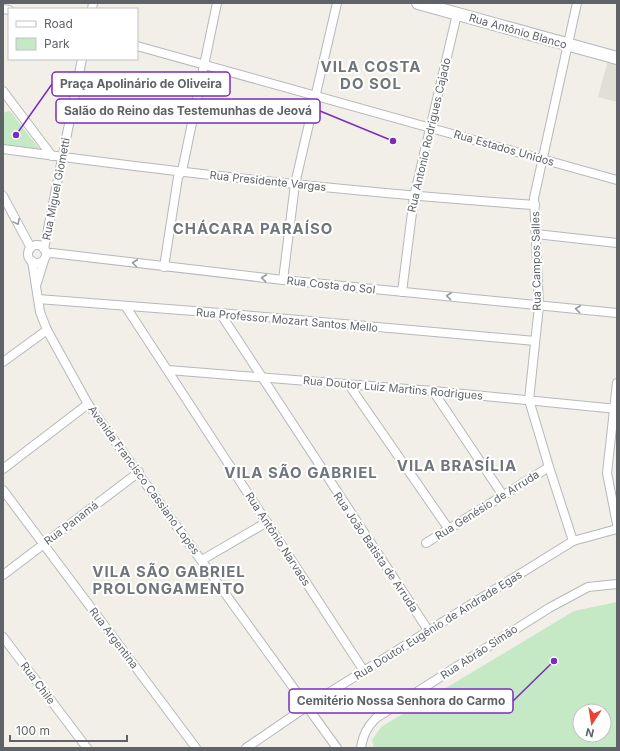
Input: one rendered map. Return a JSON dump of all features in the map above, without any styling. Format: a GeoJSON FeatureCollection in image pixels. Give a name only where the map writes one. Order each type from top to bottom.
{"type":"FeatureCollection","features":[{"type":"Feature","properties":{"kind":"street"},"geometry":{"type":"LineString","coordinates":[[164,267],[178,176],[182,171],[217,3]]}},
{"type":"Feature","properties":{"kind":"street"},"geometry":{"type":"LineString","coordinates":[[283,280],[295,184],[337,3]]}},
{"type":"Feature","properties":{"kind":"street","name":"Rua Antônio Blanco"},"geometry":{"type":"LineString","coordinates":[[418,3],[458,8],[568,45],[617,58]]}},
{"type":"Feature","properties":{"kind":"street","name":"Rua Campos Salles"},"geometry":{"type":"LineString","coordinates":[[573,541],[529,400],[539,306],[534,198],[577,3]]}},
{"type":"Feature","properties":{"kind":"street","name":"Rua Antonio Rodrigues Cajado"},"geometry":{"type":"LineString","coordinates":[[402,292],[414,197],[458,8]]}},
{"type":"Feature","properties":{"kind":"street","name":"Rua Estados Unidos"},"geometry":{"type":"LineString","coordinates":[[138,46],[617,180]]}},
{"type":"Feature","properties":{"kind":"street","name":"Rua Miguel Giometti"},"geometry":{"type":"LineString","coordinates":[[36,285],[45,254],[82,60]]}},
{"type":"Feature","properties":{"kind":"street"},"geometry":{"type":"LineString","coordinates":[[3,106],[5,94]]}},
{"type":"Feature","properties":{"kind":"street"},"geometry":{"type":"LineString","coordinates":[[5,94],[52,156]]}},
{"type":"Feature","properties":{"kind":"street","name":"Rua Presidente Vargas"},"geometry":{"type":"LineString","coordinates":[[3,149],[63,158],[414,197],[535,205]]}},
{"type":"Feature","properties":{"kind":"street"},"geometry":{"type":"LineString","coordinates":[[3,196],[31,248]]}},
{"type":"Feature","properties":{"kind":"street"},"geometry":{"type":"LineString","coordinates":[[536,234],[617,243]]}},
{"type":"Feature","properties":{"kind":"street"},"geometry":{"type":"LineString","coordinates":[[39,245],[45,254],[38,263],[32,261],[28,253],[31,248],[39,245]]}},
{"type":"Feature","properties":{"kind":"street","name":"Rua Costa do Sol"},"geometry":{"type":"LineString","coordinates":[[45,254],[52,253],[283,280],[617,313]]}},
{"type":"Feature","properties":{"kind":"street","name":"Rua Miguel Giometti"},"geometry":{"type":"LineString","coordinates":[[32,261],[38,299]]}},
{"type":"Feature","properties":{"kind":"street","name":"Rua Professor Mozart Santos Mello"},"geometry":{"type":"LineString","coordinates":[[38,299],[126,307],[220,313],[535,341]]}},
{"type":"Feature","properties":{"kind":"street","name":"Avenida Francisco Cassiano Lopes"},"geometry":{"type":"LineString","coordinates":[[38,299],[40,312],[47,330],[88,404],[139,472],[306,707],[337,748]]}},
{"type":"Feature","properties":{"kind":"street","name":"Rua Antônio Narvaes"},"geometry":{"type":"LineString","coordinates":[[126,307],[364,671]]}},
{"type":"Feature","properties":{"kind":"street","name":"Rua João Batista de Arruda"},"geometry":{"type":"LineString","coordinates":[[220,313],[428,630]]}},
{"type":"Feature","properties":{"kind":"street"},"geometry":{"type":"LineString","coordinates":[[3,362],[47,330]]}},
{"type":"Feature","properties":{"kind":"street","name":"Rua Doutor Luiz Martins Rodrigues"},"geometry":{"type":"LineString","coordinates":[[168,370],[260,376],[349,385],[433,391],[615,409]]}},
{"type":"Feature","properties":{"kind":"street"},"geometry":{"type":"LineString","coordinates":[[617,384],[607,473],[617,524]]}},
{"type":"Feature","properties":{"kind":"street"},"geometry":{"type":"LineString","coordinates":[[349,385],[448,528]]}},
{"type":"Feature","properties":{"kind":"street"},"geometry":{"type":"LineString","coordinates":[[433,391],[502,494]]}},
{"type":"Feature","properties":{"kind":"street"},"geometry":{"type":"LineString","coordinates":[[3,469],[88,404]]}},
{"type":"Feature","properties":{"kind":"street","name":"Rua Genésio de Arruda"},"geometry":{"type":"LineString","coordinates":[[426,543],[502,494],[549,467]]}},
{"type":"Feature","properties":{"kind":"street","name":"Rua Panamá"},"geometry":{"type":"LineString","coordinates":[[3,575],[139,472]]}},
{"type":"Feature","properties":{"kind":"street","name":"Rua Argentina"},"geometry":{"type":"LineString","coordinates":[[3,490],[196,748]]}},
{"type":"Feature","properties":{"kind":"street"},"geometry":{"type":"LineString","coordinates":[[202,560],[266,522]]}},
{"type":"Feature","properties":{"kind":"street","name":"Rua Doutor Eugênio de Andrade Egas"},"geometry":{"type":"LineString","coordinates":[[246,748],[306,707],[573,541],[617,528]]}},
{"type":"Feature","properties":{"kind":"street","name":"Rua Abrão Simão"},"geometry":{"type":"LineString","coordinates":[[361,748],[364,733],[376,718],[549,608],[588,587],[617,584]]}},
{"type":"Feature","properties":{"kind":"street","name":"Rua Chile"},"geometry":{"type":"LineString","coordinates":[[3,637],[87,748]]}},
{"type":"Feature","properties":{"kind":"shaded area"},"geometry":{"type":"Polygon","coordinates":[[[608,60],[617,63],[617,102],[598,97],[608,60]]]}},
{"type":"Feature","properties":{"kind":"green space"},"geometry":{"type":"Polygon","coordinates":[[[10,111],[40,150],[3,146],[3,115],[5,112],[10,111]]]}},
{"type":"Feature","properties":{"kind":"green space"},"geometry":{"type":"Polygon","coordinates":[[[617,602],[617,748],[374,748],[372,740],[381,727],[574,611],[617,602]]]}},
{"type":"Feature","properties":{"kind":"place","name":"Praça Apolinário de Oliveira"},"geometry":{"type":"Point","coordinates":[16,135]}},
{"type":"Feature","properties":{"kind":"place","name":"Salão do Reino das Testemunhas de Jeová"},"geometry":{"type":"Point","coordinates":[393,141]}},
{"type":"Feature","properties":{"kind":"place","name":"Cemitério Nossa Senhora do Carmo"},"geometry":{"type":"Point","coordinates":[554,661]}},
{"type":"Feature","properties":{"kind":"district","name":"VILA COSTA DO SOL"},"geometry":{"type":"Point","coordinates":[371,74]}},
{"type":"Feature","properties":{"kind":"district","name":"CHÁCARA PARAÍSO"},"geometry":{"type":"Point","coordinates":[253,228]}},
{"type":"Feature","properties":{"kind":"district","name":"VILA BRASÍLIA"},"geometry":{"type":"Point","coordinates":[457,465]}},
{"type":"Feature","properties":{"kind":"district","name":"VILA SÃO GABRIEL"},"geometry":{"type":"Point","coordinates":[301,472]}},
{"type":"Feature","properties":{"kind":"district","name":"VILA SÃO GABRIEL PROLONGAMENTO"},"geometry":{"type":"Point","coordinates":[169,580]}}]}
